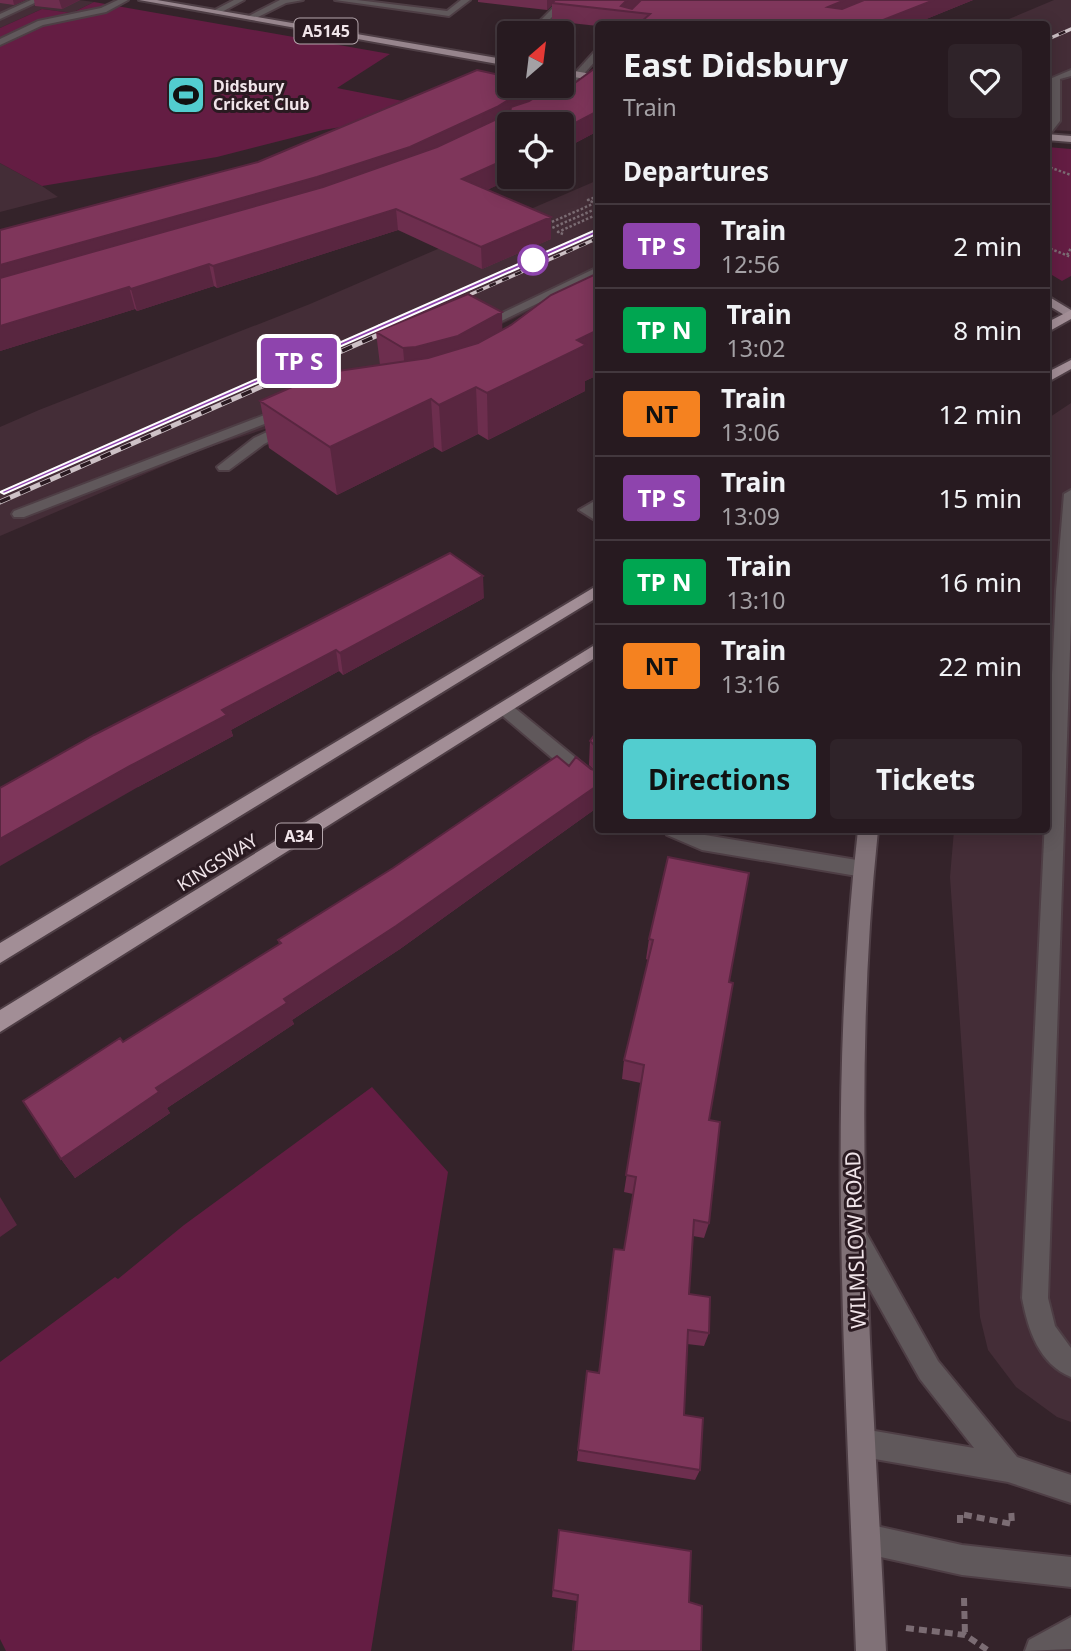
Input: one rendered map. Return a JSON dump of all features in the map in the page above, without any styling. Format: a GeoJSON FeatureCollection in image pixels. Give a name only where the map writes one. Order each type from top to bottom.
{"type":"FeatureCollection","features":[{"type":"Feature","properties":{"kind":"highway"},"geometry":{"type":"LineString","coordinates":[[1050,326],[1071,315]]}},
{"type":"Feature","properties":{"kind":"highway"},"geometry":{"type":"LineString","coordinates":[[1050,377],[1071,364]]}},
{"type":"Feature","properties":{"kind":"highway","name":"KINGSWAY"},"geometry":{"type":"LineString","coordinates":[[0,954],[595,592]]}},
{"type":"Feature","properties":{"kind":"highway","name":"KINGSWAY"},"geometry":{"type":"LineString","coordinates":[[0,1022],[595,651]]}},
{"type":"Feature","properties":{"kind":"main road","name":"A5145"},"geometry":{"type":"LineString","coordinates":[[143,0],[497,61]]}},
{"type":"Feature","properties":{"kind":"main road"},"geometry":{"type":"LineString","coordinates":[[574,74],[595,78]]}},
{"type":"Feature","properties":{"kind":"main road"},"geometry":{"type":"LineString","coordinates":[[1050,137],[1071,139]]}},
{"type":"Feature","properties":{"kind":"main road"},"geometry":{"type":"LineString","coordinates":[[1050,301],[1071,315]]}},
{"type":"Feature","properties":{"kind":"main road","name":"WILMSLOW ROAD"},"geometry":{"type":"LineString","coordinates":[[868,833],[863,869],[852,1066],[853,1234],[871,1651]]}},
{"type":"Feature","properties":{"kind":"street"},"geometry":{"type":"LineString","coordinates":[[0,17],[37,0]]}},
{"type":"Feature","properties":{"kind":"street"},"geometry":{"type":"LineString","coordinates":[[0,41],[41,23],[103,9],[124,0]]}},
{"type":"Feature","properties":{"kind":"street"},"geometry":{"type":"LineString","coordinates":[[215,12],[240,0]]}},
{"type":"Feature","properties":{"kind":"street"},"geometry":{"type":"LineString","coordinates":[[249,18],[285,1],[299,0]]}},
{"type":"Feature","properties":{"kind":"street"},"geometry":{"type":"LineString","coordinates":[[339,0],[449,13],[466,0]]}},
{"type":"Feature","properties":{"kind":"street"},"geometry":{"type":"LineString","coordinates":[[544,21],[565,0]]}},
{"type":"Feature","properties":{"kind":"street"},"geometry":{"type":"LineString","coordinates":[[531,112],[556,96],[595,56]]}},
{"type":"Feature","properties":{"kind":"street"},"geometry":{"type":"LineString","coordinates":[[1056,78],[1069,61]]}},
{"type":"Feature","properties":{"kind":"street"},"geometry":{"type":"LineString","coordinates":[[1056,78],[1071,73]]}},
{"type":"Feature","properties":{"kind":"street"},"geometry":{"type":"LineString","coordinates":[[1056,78],[1062,104]]}},
{"type":"Feature","properties":{"kind":"street"},"geometry":{"type":"LineString","coordinates":[[460,335],[595,271]]}},
{"type":"Feature","properties":{"kind":"street"},"geometry":{"type":"LineString","coordinates":[[19,514],[301,404]]}},
{"type":"Feature","properties":{"kind":"street"},"geometry":{"type":"LineString","coordinates":[[224,467],[259,441],[305,419]]}},
{"type":"Feature","properties":{"kind":"street"},"geometry":{"type":"LineString","coordinates":[[1071,494],[1066,670],[1035,1298],[1039,1319],[1049,1341],[1071,1364]]}},
{"type":"Feature","properties":{"kind":"street"},"geometry":{"type":"LineString","coordinates":[[595,505],[586,510],[595,516]]}},
{"type":"Feature","properties":{"kind":"street"},"geometry":{"type":"LineString","coordinates":[[504,708],[595,784]]}},
{"type":"Feature","properties":{"kind":"street"},"geometry":{"type":"LineString","coordinates":[[681,833],[702,842],[863,869]]}},
{"type":"Feature","properties":{"kind":"street"},"geometry":{"type":"LineString","coordinates":[[853,1234],[929,1370],[1008,1468]]}},
{"type":"Feature","properties":{"kind":"street"},"geometry":{"type":"LineString","coordinates":[[863,1443],[1008,1468],[1071,1489]]}},
{"type":"Feature","properties":{"kind":"street"},"geometry":{"type":"LineString","coordinates":[[867,1539],[962,1560],[1071,1572]]}},
{"type":"Feature","properties":{"kind":"street"},"geometry":{"type":"LineString","coordinates":[[1040,1651],[1071,1632]]}},
{"type":"Feature","properties":{"kind":"lane"},"geometry":{"type":"LineString","coordinates":[[1050,132],[1055,126],[1062,104]]}},
{"type":"Feature","properties":{"kind":"path"},"geometry":{"type":"LineString","coordinates":[[1050,167],[1071,175]]}},
{"type":"Feature","properties":{"kind":"path"},"geometry":{"type":"LineString","coordinates":[[595,203],[545,225],[552,228],[595,209]]}},
{"type":"Feature","properties":{"kind":"path"},"geometry":{"type":"LineString","coordinates":[[564,234],[558,232],[595,216]]}},
{"type":"Feature","properties":{"kind":"path"},"geometry":{"type":"LineString","coordinates":[[1050,249],[1069,256],[1071,247]]}},
{"type":"Feature","properties":{"kind":"path"},"geometry":{"type":"LineString","coordinates":[[962,1560],[960,1514],[1012,1524],[1008,1468]]}},
{"type":"Feature","properties":{"kind":"path"},"geometry":{"type":"LineString","coordinates":[[870,1625],[965,1635],[989,1651]]}},
{"type":"Feature","properties":{"kind":"shaded area"},"geometry":{"type":"Polygon","coordinates":[[[0,0],[94,2],[72,13],[42,9],[0,28],[0,0]]]}},
{"type":"Feature","properties":{"kind":"shaded area"},"geometry":{"type":"Polygon","coordinates":[[[1054,0],[1071,0],[1071,131],[1050,130],[1050,21],[1004,21],[1054,0]]]}},
{"type":"Feature","properties":{"kind":"shaded area","name":"Didsbury Cricket Club"},"geometry":{"type":"Polygon","coordinates":[[[94,2],[390,54],[337,88],[408,102],[377,121],[323,130],[217,157],[42,186],[0,163],[0,28],[42,9],[72,13],[94,2]]]}},
{"type":"Feature","properties":{"kind":"shaded area"},"geometry":{"type":"Polygon","coordinates":[[[1050,147],[1071,149],[1071,276],[1062,281],[1050,274],[1050,147]]]}},
{"type":"Feature","properties":{"kind":"shaded area"},"geometry":{"type":"Polygon","coordinates":[[[0,163],[42,186],[58,197],[0,212],[0,163]]]}},
{"type":"Feature","properties":{"kind":"shaded area"},"geometry":{"type":"Polygon","coordinates":[[[595,181],[595,280],[265,429],[201,450],[0,536],[0,427],[310,304],[595,181]]]}},
{"type":"Feature","properties":{"kind":"shaded area"},"geometry":{"type":"Polygon","coordinates":[[[1071,403],[1071,1422],[1057,1417],[1016,1387],[988,1350],[980,1317],[950,877],[954,833],[1050,833],[1050,417],[1071,403]]]}},
{"type":"Feature","properties":{"kind":"shaded area"},"geometry":{"type":"Polygon","coordinates":[[[372,1087],[448,1172],[371,1651],[6,1651],[0,1639],[0,1362],[115,1277],[118,1279],[184,1225],[372,1087]]]}},
{"type":"Feature","properties":{"kind":"building"},"geometry":{"type":"Polygon","coordinates":[[[555,0],[627,0],[621,6],[632,9],[641,0],[845,0],[828,7],[842,9],[864,0],[934,0],[881,21],[642,21],[650,14],[552,3],[555,0]]]}},
{"type":"Feature","properties":{"kind":"building"},"geometry":{"type":"Polygon","coordinates":[[[595,68],[595,113],[574,124],[574,112],[510,112],[511,107],[534,98],[574,98],[574,84],[595,68]]]}},
{"type":"Feature","properties":{"kind":"building"},"geometry":{"type":"Polygon","coordinates":[[[477,70],[497,74],[497,98],[512,98],[410,147],[317,177],[0,265],[0,230],[258,162],[477,70]]]}},
{"type":"Feature","properties":{"kind":"building"},"geometry":{"type":"Polygon","coordinates":[[[497,119],[497,163],[462,179],[551,217],[481,247],[396,209],[213,266],[209,264],[0,326],[0,278],[323,187],[437,147],[497,119]]]}},
{"type":"Feature","properties":{"kind":"building"},"geometry":{"type":"Polygon","coordinates":[[[595,274],[595,331],[577,340],[586,345],[487,393],[476,387],[439,405],[431,399],[330,447],[260,401],[324,373],[428,358],[478,343],[511,325],[551,295],[595,274]]]}},
{"type":"Feature","properties":{"kind":"building"},"geometry":{"type":"Polygon","coordinates":[[[468,294],[502,312],[458,336],[416,347],[403,348],[376,332],[468,294]]]}},
{"type":"Feature","properties":{"kind":"building"},"geometry":{"type":"Polygon","coordinates":[[[450,553],[483,576],[340,653],[336,650],[222,710],[227,715],[0,839],[0,788],[94,735],[450,553]]]}},
{"type":"Feature","properties":{"kind":"building"},"geometry":{"type":"Polygon","coordinates":[[[557,756],[569,766],[576,757],[595,770],[595,787],[396,926],[284,999],[287,1003],[156,1088],[159,1092],[61,1159],[23,1101],[120,1038],[123,1042],[281,943],[278,940],[393,868],[557,756]]]}},
{"type":"Feature","properties":{"kind":"building"},"geometry":{"type":"Polygon","coordinates":[[[668,857],[749,873],[729,982],[733,983],[709,1120],[720,1122],[709,1223],[694,1220],[689,1294],[710,1297],[709,1333],[688,1330],[684,1415],[703,1418],[700,1470],[578,1450],[587,1371],[599,1373],[614,1249],[624,1250],[636,1177],[626,1175],[644,1065],[624,1060],[653,940],[649,939],[668,857]]]}},
{"type":"Feature","properties":{"kind":"building"},"geometry":{"type":"Polygon","coordinates":[[[559,1530],[691,1551],[689,1602],[702,1606],[701,1651],[573,1651],[578,1595],[553,1590],[559,1530]]]}},
{"type":"Feature","properties":{"kind":"railway"},"geometry":{"type":"LineString","coordinates":[[1050,38],[1071,29]]}},
{"type":"Feature","properties":{"kind":"railway"},"geometry":{"type":"LineString","coordinates":[[451,303],[595,239]]}},
{"type":"Feature","properties":{"kind":"railway"},"geometry":{"type":"LineString","coordinates":[[380,327],[459,292]]}},
{"type":"Feature","properties":{"kind":"railway"},"geometry":{"type":"LineString","coordinates":[[379,327],[384,325]]}},
{"type":"Feature","properties":{"kind":"railway"},"geometry":{"type":"LineString","coordinates":[[0,502],[394,328]]}},
{"type":"Feature","properties":{"kind":"train"},"geometry":{"type":"LineString","coordinates":[[0,492],[595,232]]}},
{"type":"Feature","properties":{"kind":"place","name":"Didsbury Cricket Club"},"geometry":{"type":"Point","coordinates":[186,95]}}]}
